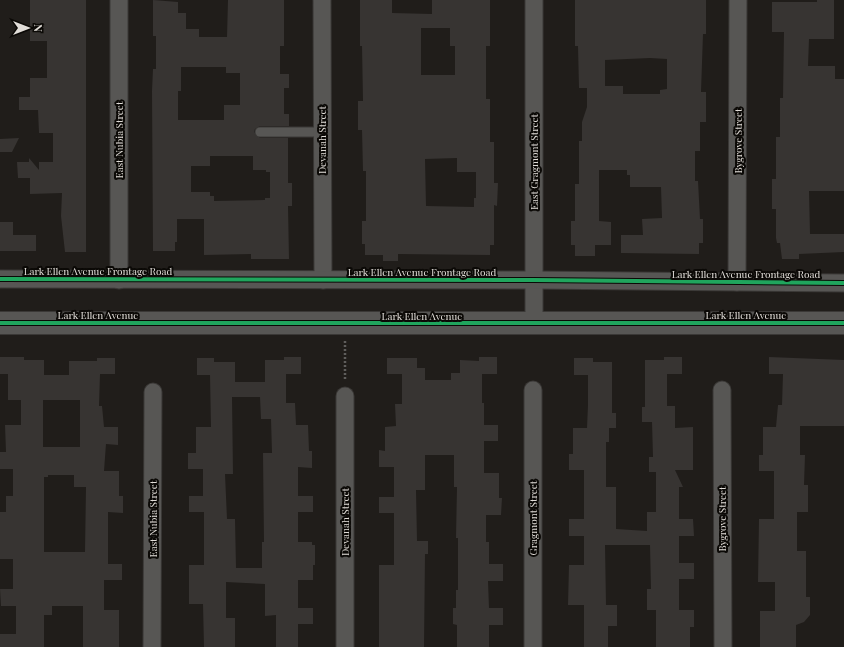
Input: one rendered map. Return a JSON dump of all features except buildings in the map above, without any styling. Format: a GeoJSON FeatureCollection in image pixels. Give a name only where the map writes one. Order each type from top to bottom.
{"type":"FeatureCollection","features":[{"type":"Feature","properties":{"kind":"street","name":"East Nubia Street"},"geometry":{"type":"LineString","coordinates":[[119,280],[120,0]]}},
{"type":"Feature","properties":{"kind":"street","name":"Devanah Street"},"geometry":{"type":"LineString","coordinates":[[322,0],[323,280]]}},
{"type":"Feature","properties":{"kind":"street","name":"East Gragmont Street"},"geometry":{"type":"LineString","coordinates":[[534,0],[534,324]]}},
{"type":"Feature","properties":{"kind":"street","name":"Bygrove Street"},"geometry":{"type":"LineString","coordinates":[[738,0],[738,282]]}},
{"type":"Feature","properties":{"kind":"street","name":"Lark Ellen Avenue Frontage Road"},"geometry":{"type":"LineString","coordinates":[[0,279],[534,280],[844,283]]}},
{"type":"Feature","properties":{"kind":"street","name":"Lark Ellen Avenue"},"geometry":{"type":"LineString","coordinates":[[0,322],[344,324],[844,323]]}},
{"type":"Feature","properties":{"kind":"street","name":"Gragmont Street"},"geometry":{"type":"LineString","coordinates":[[533,390],[533,647]]}},
{"type":"Feature","properties":{"kind":"street","name":"Bygrove Street"},"geometry":{"type":"LineString","coordinates":[[722,390],[723,647]]}},
{"type":"Feature","properties":{"kind":"street","name":"East Nubia Street"},"geometry":{"type":"LineString","coordinates":[[152,647],[153,392]]}},
{"type":"Feature","properties":{"kind":"street","name":"Devanah Street"},"geometry":{"type":"LineString","coordinates":[[345,396],[345,647]]}},
{"type":"Feature","properties":{"kind":"lane"},"geometry":{"type":"LineString","coordinates":[[260,132],[322,132]]}},
{"type":"Feature","properties":{"kind":"path"},"geometry":{"type":"LineString","coordinates":[[344,324],[345,396]]}},
{"type":"Feature","properties":{"kind":"cycle path"},"geometry":{"type":"LineString","coordinates":[[0,279],[534,280],[844,283]]}},
{"type":"Feature","properties":{"kind":"cycle path"},"geometry":{"type":"LineString","coordinates":[[0,323],[844,323]]}}]}
